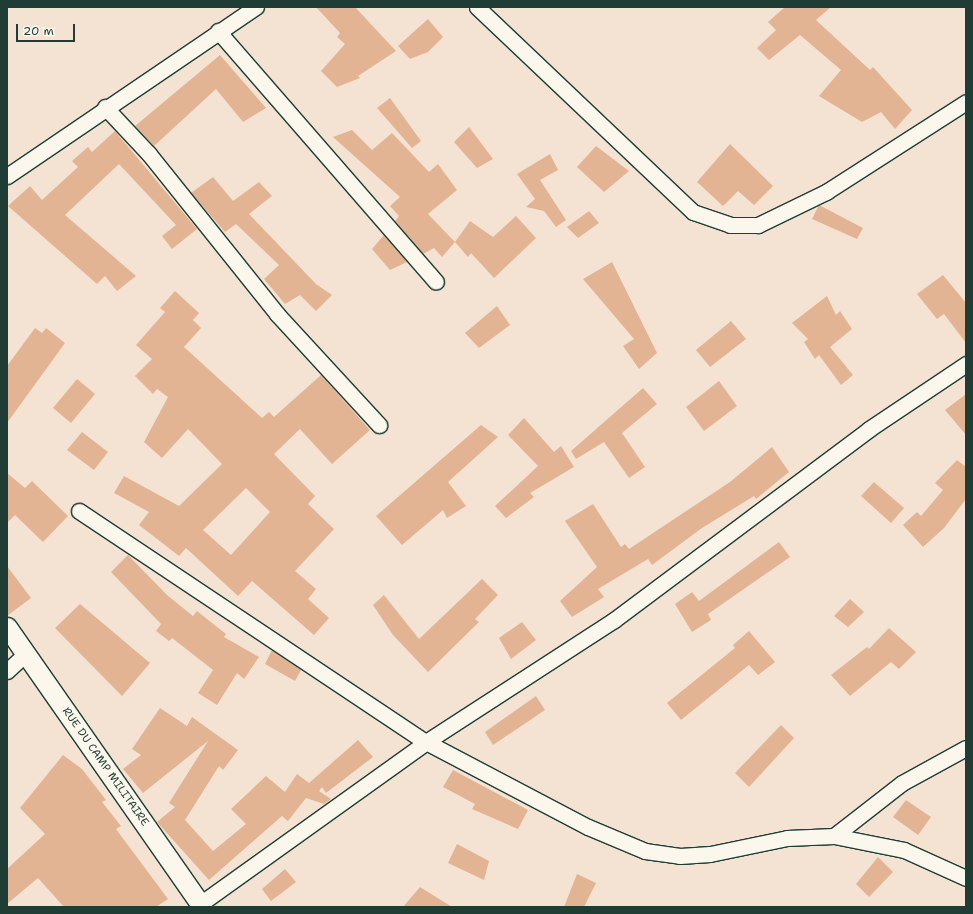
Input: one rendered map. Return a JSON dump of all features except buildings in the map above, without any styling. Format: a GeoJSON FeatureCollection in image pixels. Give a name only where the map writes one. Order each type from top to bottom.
{"type":"FeatureCollection","features":[{"type":"Feature","properties":{"kind":"street"},"geometry":{"type":"LineString","coordinates":[[7,176],[218,30],[256,7]]}},
{"type":"Feature","properties":{"kind":"street"},"geometry":{"type":"LineString","coordinates":[[477,7],[693,212],[730,226],[758,224],[826,192],[966,102]]}},
{"type":"Feature","properties":{"kind":"street"},"geometry":{"type":"LineString","coordinates":[[218,30],[436,282]]}},
{"type":"Feature","properties":{"kind":"street"},"geometry":{"type":"LineString","coordinates":[[105,107],[149,154],[277,314],[380,425]]}},
{"type":"Feature","properties":{"kind":"street"},"geometry":{"type":"LineString","coordinates":[[199,906],[426,742],[614,620],[869,429],[966,364]]}},
{"type":"Feature","properties":{"kind":"street"},"geometry":{"type":"LineString","coordinates":[[79,511],[426,742],[588,827],[645,851],[680,856],[710,854],[787,838],[834,836],[904,850],[966,878]]}},
{"type":"Feature","properties":{"kind":"street","name":"RUE DU CAMP MILITAIRE"},"geometry":{"type":"LineString","coordinates":[[7,627],[199,906]]}},
{"type":"Feature","properties":{"kind":"street"},"geometry":{"type":"LineString","coordinates":[[7,671],[26,653]]}},
{"type":"Feature","properties":{"kind":"street"},"geometry":{"type":"LineString","coordinates":[[834,836],[902,783],[966,748]]}}]}
